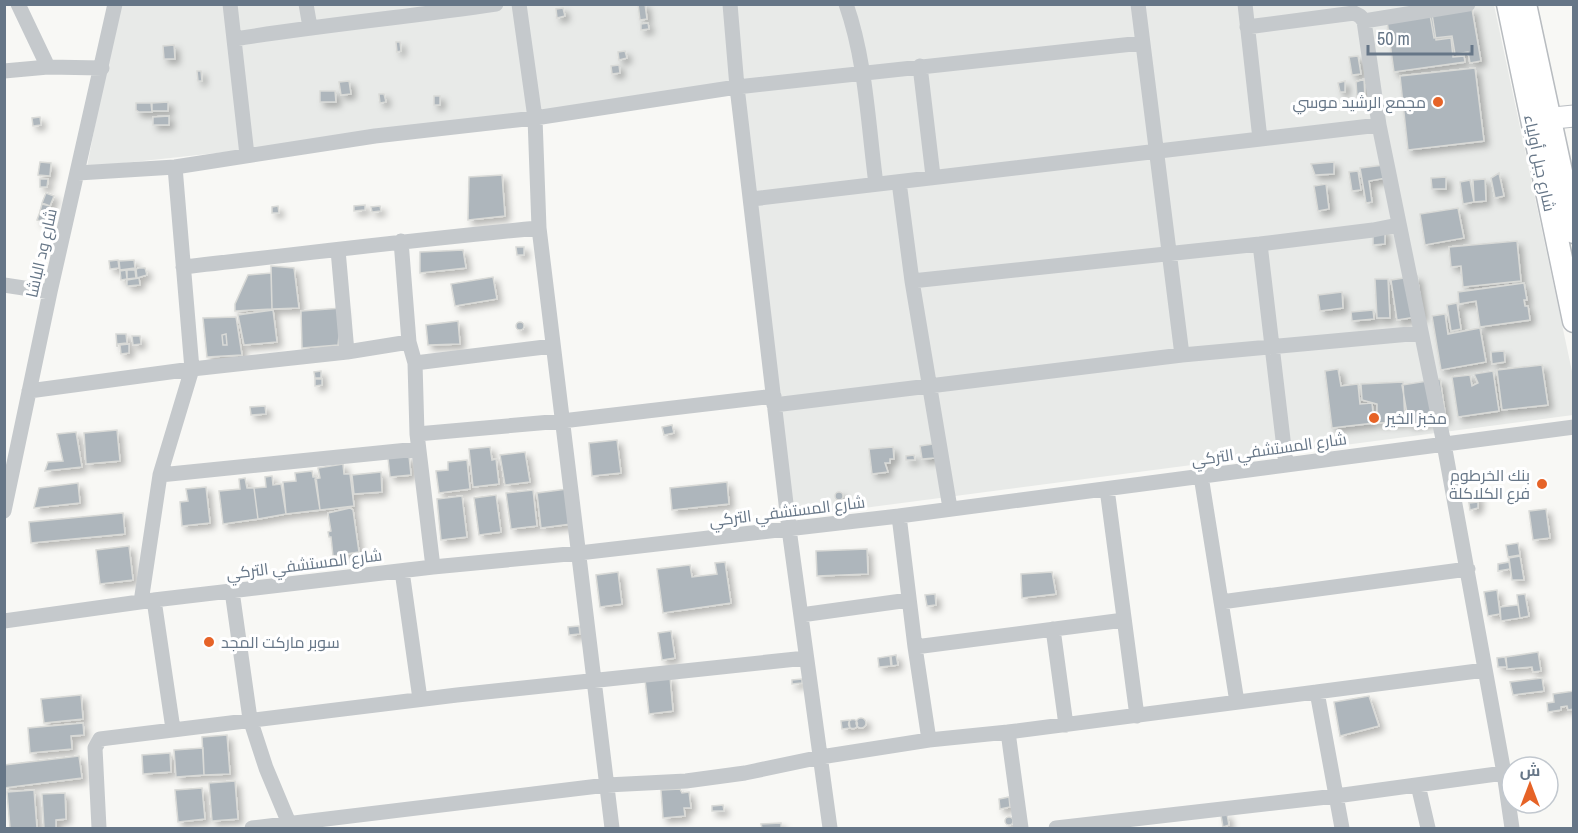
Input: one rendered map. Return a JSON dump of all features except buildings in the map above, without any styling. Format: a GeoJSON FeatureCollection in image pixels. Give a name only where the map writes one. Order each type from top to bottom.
{"type":"FeatureCollection","features":[{"type":"Feature","properties":{"kind":"main road","name":"شارع جبل أولياء"},"geometry":{"type":"LineString","coordinates":[[1508,4],[1574,232]]}},
{"type":"Feature","properties":{"kind":"main road","name":"شارع جبل أولياء"},"geometry":{"type":"LineString","coordinates":[[1525,4],[1574,321]]}},
{"type":"Feature","properties":{"kind":"street"},"geometry":{"type":"LineString","coordinates":[[18,4],[48,67]]}},
{"type":"Feature","properties":{"kind":"street","name":"شارع ود الباشا"},"geometry":{"type":"LineString","coordinates":[[4,511],[6,490],[115,4]]}},
{"type":"Feature","properties":{"kind":"street"},"geometry":{"type":"LineString","coordinates":[[230,4],[247,155]]}},
{"type":"Feature","properties":{"kind":"street"},"geometry":{"type":"LineString","coordinates":[[306,4],[310,27]]}},
{"type":"Feature","properties":{"kind":"street"},"geometry":{"type":"LineString","coordinates":[[235,39],[410,11],[496,4]]}},
{"type":"Feature","properties":{"kind":"street"},"geometry":{"type":"LineString","coordinates":[[519,4],[535,118],[538,228],[596,681],[612,828]]}},
{"type":"Feature","properties":{"kind":"street"},"geometry":{"type":"LineString","coordinates":[[730,4],[737,87],[752,199],[789,529],[830,828]]}},
{"type":"Feature","properties":{"kind":"street"},"geometry":{"type":"LineString","coordinates":[[846,4],[855,32],[862,72],[876,184]]}},
{"type":"Feature","properties":{"kind":"street"},"geometry":{"type":"LineString","coordinates":[[1138,4],[1182,355]]}},
{"type":"Feature","properties":{"kind":"street"},"geometry":{"type":"LineString","coordinates":[[1245,4],[1260,139]]}},
{"type":"Feature","properties":{"kind":"street"},"geometry":{"type":"LineString","coordinates":[[1364,21],[1468,4]]}},
{"type":"Feature","properties":{"kind":"street"},"geometry":{"type":"LineString","coordinates":[[1248,27],[1354,13],[1364,21],[1379,125],[1444,444],[1501,755]]}},
{"type":"Feature","properties":{"kind":"street"},"geometry":{"type":"LineString","coordinates":[[78,173],[175,166],[375,136],[535,118],[737,87],[1142,43]]}},
{"type":"Feature","properties":{"kind":"street"},"geometry":{"type":"LineString","coordinates":[[920,66],[933,176]]}},
{"type":"Feature","properties":{"kind":"street"},"geometry":{"type":"LineString","coordinates":[[4,71],[48,67],[102,68]]}},
{"type":"Feature","properties":{"kind":"street"},"geometry":{"type":"LineString","coordinates":[[1541,119],[1574,116]]}},
{"type":"Feature","properties":{"kind":"street"},"geometry":{"type":"LineString","coordinates":[[752,199],[1379,125]]}},
{"type":"Feature","properties":{"kind":"street"},"geometry":{"type":"LineString","coordinates":[[173,729],[148,601],[160,475],[192,369],[175,166]]}},
{"type":"Feature","properties":{"kind":"street"},"geometry":{"type":"LineString","coordinates":[[899,182],[912,281],[950,508]]}},
{"type":"Feature","properties":{"kind":"street"},"geometry":{"type":"LineString","coordinates":[[912,281],[1260,244],[1398,225]]}},
{"type":"Feature","properties":{"kind":"street"},"geometry":{"type":"LineString","coordinates":[[183,267],[400,241],[538,228]]}},
{"type":"Feature","properties":{"kind":"street"},"geometry":{"type":"LineString","coordinates":[[400,241],[409,342],[415,363],[418,441],[433,567]]}},
{"type":"Feature","properties":{"kind":"street"},"geometry":{"type":"LineString","coordinates":[[1260,244],[1286,465]]}},
{"type":"Feature","properties":{"kind":"street"},"geometry":{"type":"LineString","coordinates":[[338,250],[347,352]]}},
{"type":"Feature","properties":{"kind":"street"},"geometry":{"type":"LineString","coordinates":[[4,285],[50,292]]}},
{"type":"Feature","properties":{"kind":"street"},"geometry":{"type":"LineString","coordinates":[[160,475],[562,421],[929,386],[1182,355],[1421,333]]}},
{"type":"Feature","properties":{"kind":"street"},"geometry":{"type":"LineString","coordinates":[[29,391],[192,369],[347,352],[409,342]]}},
{"type":"Feature","properties":{"kind":"street"},"geometry":{"type":"LineString","coordinates":[[415,363],[553,346]]}},
{"type":"Feature","properties":{"kind":"street","name":"شارع المستشفي التركي"},"geometry":{"type":"LineString","coordinates":[[4,621],[148,601],[433,567],[579,553],[899,516],[1574,427]]}},
{"type":"Feature","properties":{"kind":"street"},"geometry":{"type":"LineString","coordinates":[[1201,476],[1237,702]]}},
{"type":"Feature","properties":{"kind":"street"},"geometry":{"type":"LineString","coordinates":[[1107,489],[1137,716]]}},
{"type":"Feature","properties":{"kind":"street"},"geometry":{"type":"LineString","coordinates":[[899,516],[929,741]]}},
{"type":"Feature","properties":{"kind":"street"},"geometry":{"type":"LineString","coordinates":[[1221,602],[1468,569]]}},
{"type":"Feature","properties":{"kind":"street"},"geometry":{"type":"LineString","coordinates":[[402,571],[420,699]]}},
{"type":"Feature","properties":{"kind":"street"},"geometry":{"type":"LineString","coordinates":[[232,591],[250,719],[266,768],[290,826]]}},
{"type":"Feature","properties":{"kind":"street"},"geometry":{"type":"LineString","coordinates":[[801,615],[909,600]]}},
{"type":"Feature","properties":{"kind":"street"},"geometry":{"type":"LineString","coordinates":[[915,647],[1124,620]]}},
{"type":"Feature","properties":{"kind":"street"},"geometry":{"type":"LineString","coordinates":[[1053,629],[1066,725]]}},
{"type":"Feature","properties":{"kind":"street"},"geometry":{"type":"LineString","coordinates":[[99,828],[95,748],[100,739],[420,699],[806,658]]}},
{"type":"Feature","properties":{"kind":"street"},"geometry":{"type":"LineString","coordinates":[[252,828],[290,826],[607,784],[686,781],[929,741],[1485,670]]}},
{"type":"Feature","properties":{"kind":"street"},"geometry":{"type":"LineString","coordinates":[[1317,692],[1342,828]]}},
{"type":"Feature","properties":{"kind":"street"},"geometry":{"type":"LineString","coordinates":[[1008,732],[1021,828]]}},
{"type":"Feature","properties":{"kind":"street"},"geometry":{"type":"LineString","coordinates":[[1056,828],[1336,796],[1500,774]]}},
{"type":"Feature","properties":{"kind":"street"},"geometry":{"type":"LineString","coordinates":[[1418,784],[1428,828]]}},
{"type":"Feature","properties":{"kind":"shaded area"},"geometry":{"type":"Polygon","coordinates":[[[118,5],[1494,5],[1573,376],[1573,415],[795,517],[730,92],[468,126],[87,167],[118,5]]]}},
{"type":"Feature","properties":{"kind":"place","name":"مجمع الرشيد موسي"},"geometry":{"type":"Point","coordinates":[1438,102]}},
{"type":"Feature","properties":{"kind":"place","name":"مخبز الخير"},"geometry":{"type":"Point","coordinates":[1374,418]}},
{"type":"Feature","properties":{"kind":"place","name":"بنك الخرطوم فرع الكلاكلة"},"geometry":{"type":"Point","coordinates":[1542,484]}},
{"type":"Feature","properties":{"kind":"place","name":"سوبر ماركت المجد"},"geometry":{"type":"Point","coordinates":[209,642]}}]}
